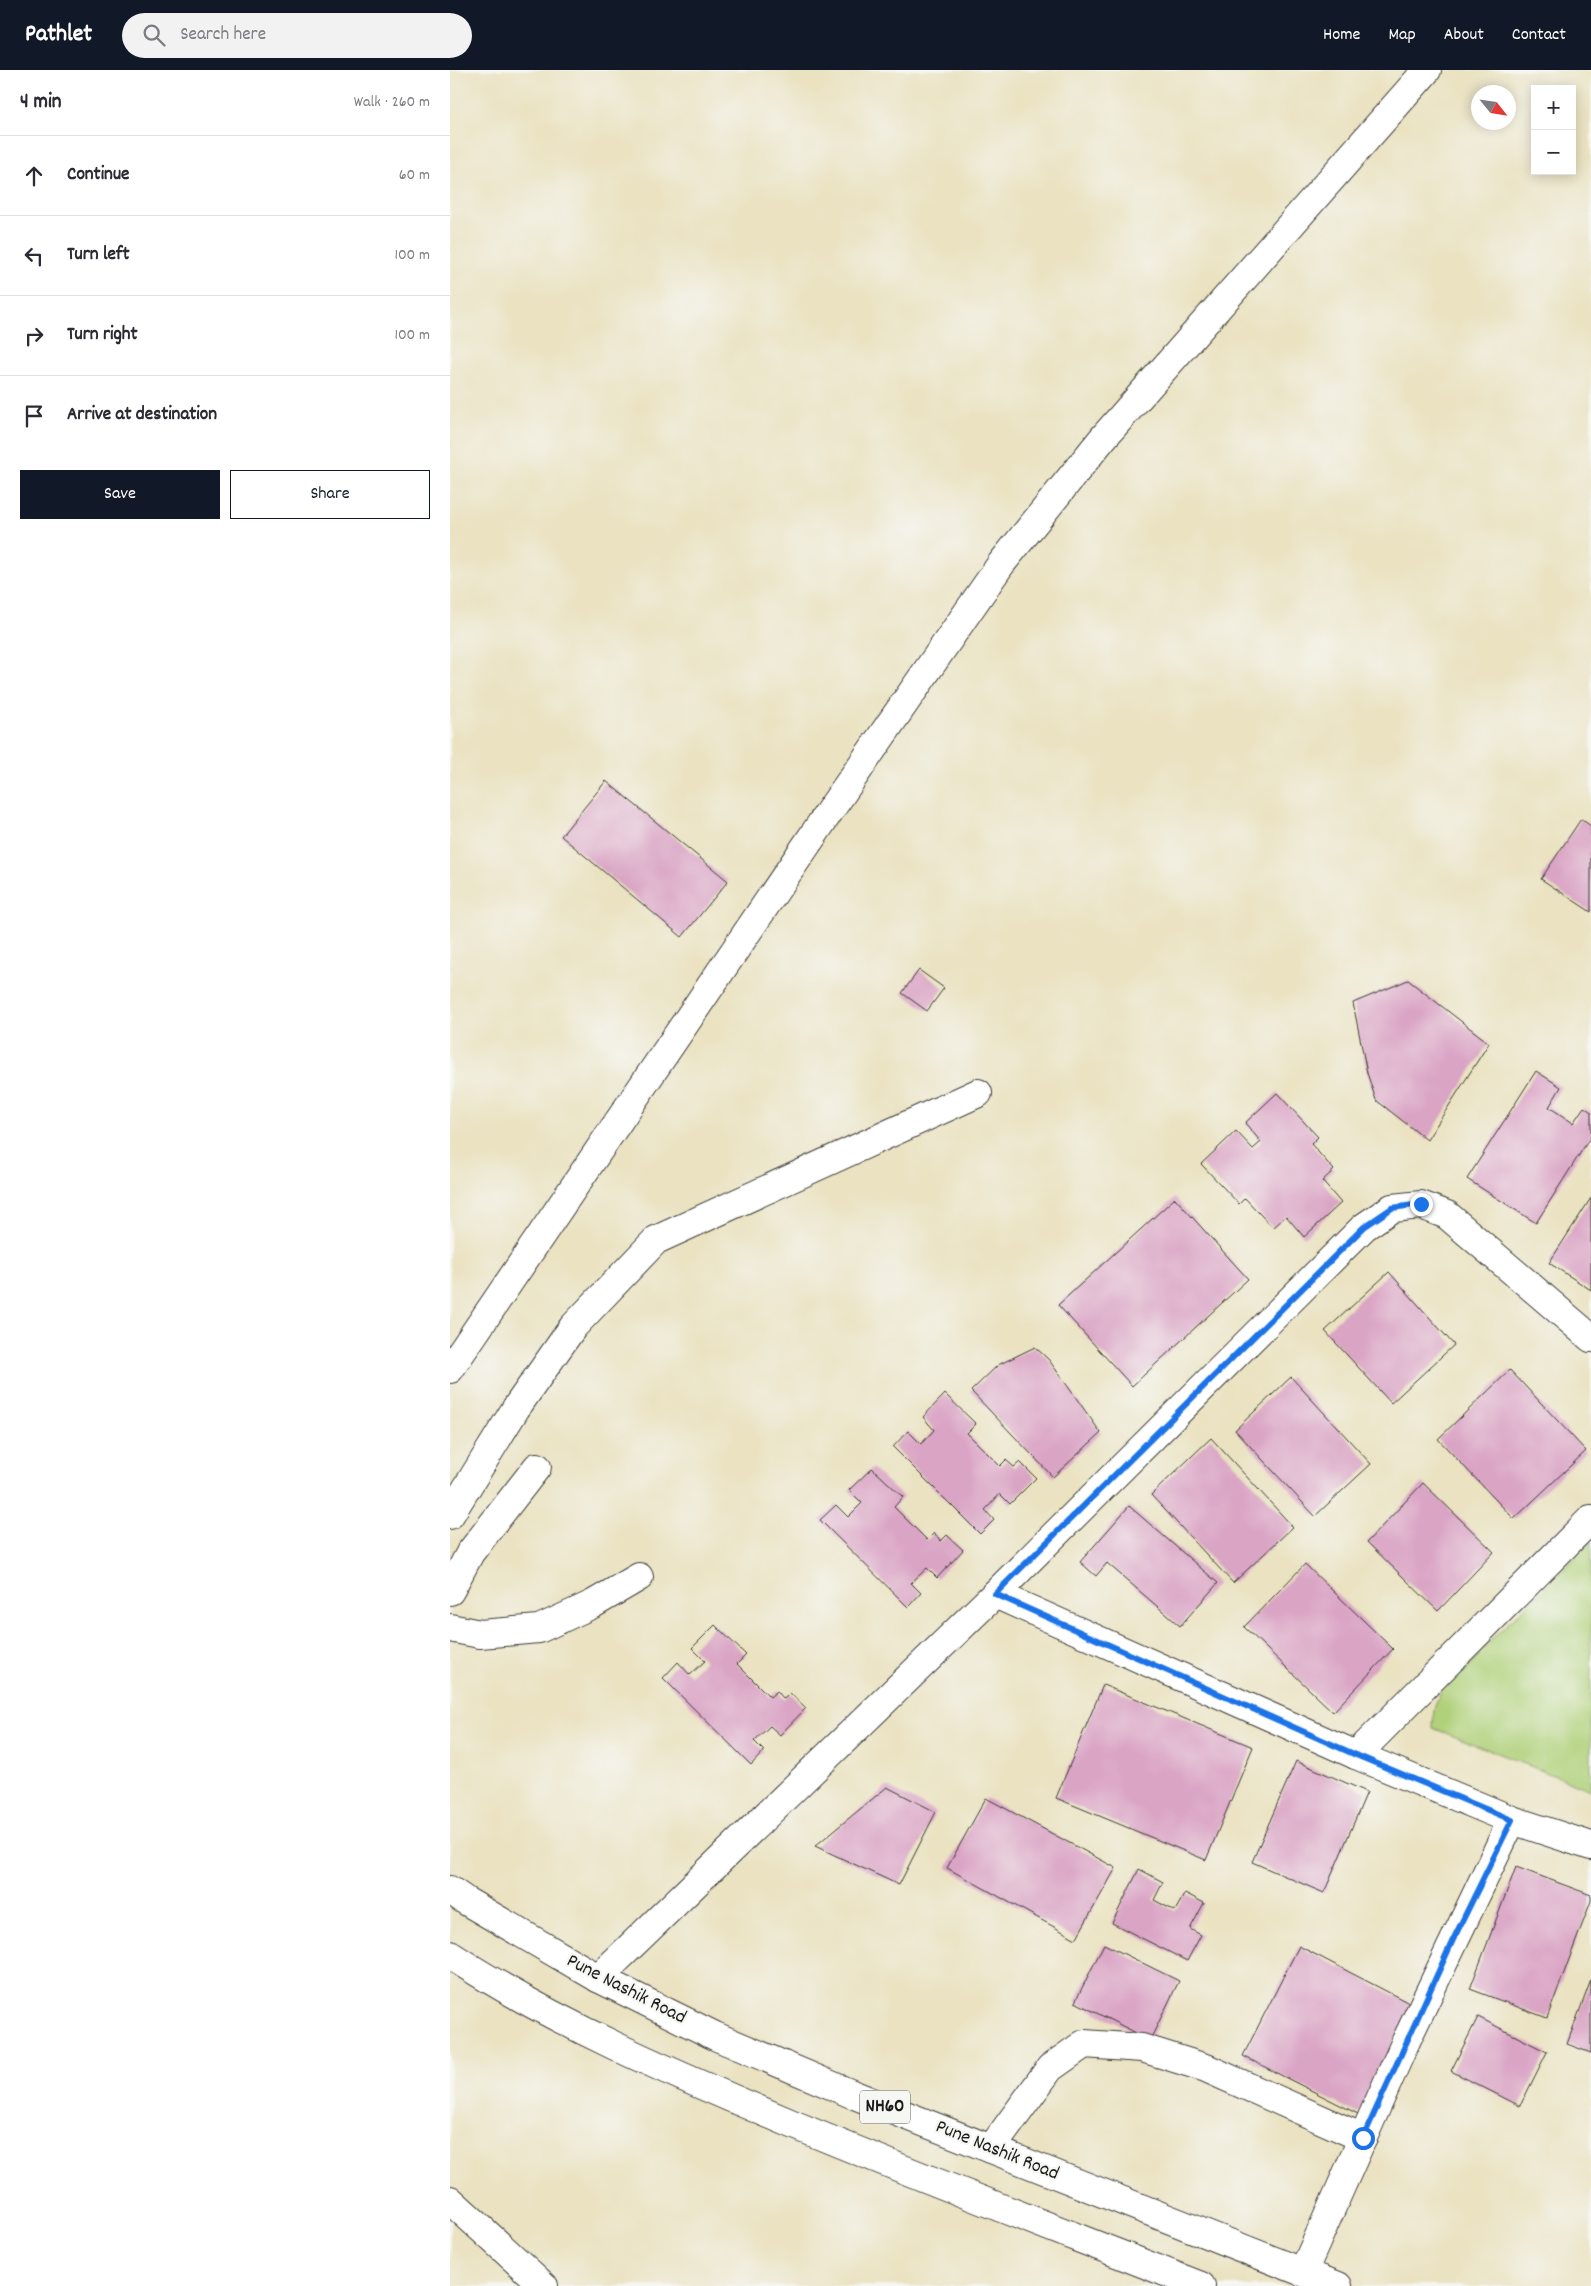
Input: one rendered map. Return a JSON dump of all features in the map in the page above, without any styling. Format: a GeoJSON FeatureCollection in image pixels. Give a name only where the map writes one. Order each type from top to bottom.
{"type":"FeatureCollection","features":[{"type":"Feature","properties":{"kind":"main road"},"geometry":{"type":"LineString","coordinates":[[450,1369],[829,812],[1001,564],[1103,438],[1427,70]]}},
{"type":"Feature","properties":{"kind":"main road"},"geometry":{"type":"LineString","coordinates":[[450,1515],[516,1408],[573,1328],[656,1240],[978,1093]]}},
{"type":"Feature","properties":{"kind":"main road"},"geometry":{"type":"LineString","coordinates":[[598,1978],[995,1594],[1364,1227],[1392,1208],[1421,1204],[1447,1215],[1591,1338]]}},
{"type":"Feature","properties":{"kind":"main road"},"geometry":{"type":"LineString","coordinates":[[450,1591],[470,1553],[536,1467]]}},
{"type":"Feature","properties":{"kind":"main road"},"geometry":{"type":"LineString","coordinates":[[1356,1755],[1591,1519]]}},
{"type":"Feature","properties":{"kind":"main road"},"geometry":{"type":"LineString","coordinates":[[450,1628],[480,1634],[539,1629],[593,1604],[640,1577]]}},
{"type":"Feature","properties":{"kind":"main road"},"geometry":{"type":"LineString","coordinates":[[995,1594],[1356,1755],[1512,1820],[1591,1846]]}},
{"type":"Feature","properties":{"kind":"main road"},"geometry":{"type":"LineString","coordinates":[[1303,2272],[1452,1942],[1512,1820]]}},
{"type":"Feature","properties":{"kind":"main road","name":"Pune Nashik Road"},"geometry":{"type":"LineString","coordinates":[[450,1890],[598,1978],[715,2036],[852,2094],[1338,2286]]}},
{"type":"Feature","properties":{"kind":"main road","name":"NH60"},"geometry":{"type":"LineString","coordinates":[[450,1954],[486,1978],[636,2057],[878,2160],[1201,2286]]}},
{"type":"Feature","properties":{"kind":"main road"},"geometry":{"type":"LineString","coordinates":[[991,2149],[1050,2068],[1084,2044],[1142,2048],[1206,2068],[1363,2138]]}},
{"type":"Feature","properties":{"kind":"main road"},"geometry":{"type":"LineString","coordinates":[[450,2200],[544,2286]]}},
{"type":"Feature","properties":{"kind":"green space"},"geometry":{"type":"Polygon","coordinates":[[[1591,1542],[1591,1790],[1433,1728],[1434,1709],[1442,1688],[1591,1542]]]}},
{"type":"Feature","properties":{"kind":"building"},"geometry":{"type":"Polygon","coordinates":[[[606,781],[728,881],[682,937],[561,836],[606,781]]]}},
{"type":"Feature","properties":{"kind":"building"},"geometry":{"type":"Polygon","coordinates":[[[1581,819],[1591,826],[1591,912],[1541,879],[1581,819]]]}},
{"type":"Feature","properties":{"kind":"building"},"geometry":{"type":"Polygon","coordinates":[[[919,970],[944,988],[927,1011],[902,993],[919,970]]]}},
{"type":"Feature","properties":{"kind":"building"},"geometry":{"type":"Polygon","coordinates":[[[1408,980],[1489,1043],[1427,1140],[1376,1100],[1367,1073],[1353,1003],[1408,980]]]}},
{"type":"Feature","properties":{"kind":"building"},"geometry":{"type":"Polygon","coordinates":[[[1536,1071],[1561,1087],[1549,1107],[1573,1123],[1584,1107],[1591,1112],[1591,1136],[1536,1223],[1467,1179],[1536,1071]]]}},
{"type":"Feature","properties":{"kind":"building"},"geometry":{"type":"Polygon","coordinates":[[[1277,1093],[1318,1137],[1311,1144],[1334,1170],[1322,1181],[1341,1203],[1304,1237],[1286,1216],[1273,1228],[1245,1198],[1239,1204],[1201,1164],[1236,1131],[1253,1149],[1261,1142],[1245,1123],[1277,1093]]]}},
{"type":"Feature","properties":{"kind":"building"},"geometry":{"type":"Polygon","coordinates":[[[1175,1198],[1248,1279],[1132,1386],[1058,1305],[1175,1198]]]}},
{"type":"Feature","properties":{"kind":"building"},"geometry":{"type":"Polygon","coordinates":[[[1591,1198],[1591,1290],[1549,1263],[1591,1198]]]}},
{"type":"Feature","properties":{"kind":"building"},"geometry":{"type":"Polygon","coordinates":[[[1389,1272],[1454,1345],[1391,1403],[1325,1331],[1389,1272]]]}},
{"type":"Feature","properties":{"kind":"building"},"geometry":{"type":"Polygon","coordinates":[[[1035,1347],[1049,1360],[1101,1433],[1053,1477],[971,1391],[998,1365],[1035,1347]]]}},
{"type":"Feature","properties":{"kind":"building"},"geometry":{"type":"Polygon","coordinates":[[[1510,1370],[1586,1451],[1514,1519],[1438,1439],[1510,1370]]]}},
{"type":"Feature","properties":{"kind":"building"},"geometry":{"type":"Polygon","coordinates":[[[1291,1377],[1371,1464],[1315,1516],[1235,1430],[1291,1377]]]}},
{"type":"Feature","properties":{"kind":"building"},"geometry":{"type":"Polygon","coordinates":[[[945,1394],[976,1424],[967,1433],[1000,1466],[1006,1460],[1014,1467],[1020,1462],[1036,1478],[1010,1504],[1000,1494],[985,1510],[994,1520],[980,1534],[893,1447],[908,1431],[921,1444],[934,1430],[923,1417],[945,1394]]]}},
{"type":"Feature","properties":{"kind":"building"},"geometry":{"type":"Polygon","coordinates":[[[1211,1438],[1293,1527],[1233,1583],[1151,1495],[1211,1438]]]}},
{"type":"Feature","properties":{"kind":"building"},"geometry":{"type":"Polygon","coordinates":[[[872,1468],[903,1497],[894,1507],[927,1540],[934,1533],[941,1541],[947,1535],[963,1550],[937,1578],[927,1568],[911,1583],[921,1593],[908,1607],[820,1520],[836,1505],[848,1517],[862,1503],[849,1490],[872,1468]]]}},
{"type":"Feature","properties":{"kind":"building"},"geometry":{"type":"Polygon","coordinates":[[[1423,1483],[1494,1552],[1438,1611],[1367,1542],[1423,1483]]]}},
{"type":"Feature","properties":{"kind":"building"},"geometry":{"type":"Polygon","coordinates":[[[1129,1506],[1218,1583],[1180,1626],[1107,1563],[1096,1576],[1080,1562],[1129,1506]]]}},
{"type":"Feature","properties":{"kind":"building"},"geometry":{"type":"Polygon","coordinates":[[[1305,1564],[1393,1649],[1333,1712],[1244,1627],[1305,1564]]]}},
{"type":"Feature","properties":{"kind":"building"},"geometry":{"type":"Polygon","coordinates":[[[715,1625],[746,1655],[737,1664],[770,1697],[777,1691],[784,1699],[790,1693],[806,1708],[780,1735],[770,1726],[754,1741],[764,1751],[751,1765],[663,1678],[678,1662],[690,1675],[705,1661],[692,1648],[715,1625]]]}},
{"type":"Feature","properties":{"kind":"building"},"geometry":{"type":"Polygon","coordinates":[[[1103,1685],[1253,1747],[1206,1860],[1056,1798],[1103,1685]]]}},
{"type":"Feature","properties":{"kind":"building"},"geometry":{"type":"Polygon","coordinates":[[[1296,1761],[1367,1792],[1324,1893],[1252,1862],[1296,1761]]]}},
{"type":"Feature","properties":{"kind":"building"},"geometry":{"type":"Polygon","coordinates":[[[887,1787],[936,1812],[899,1885],[815,1846],[887,1787]]]}},
{"type":"Feature","properties":{"kind":"building"},"geometry":{"type":"Polygon","coordinates":[[[986,1798],[1116,1868],[1076,1939],[947,1868],[986,1798]]]}},
{"type":"Feature","properties":{"kind":"building"},"geometry":{"type":"Polygon","coordinates":[[[1516,1867],[1591,1895],[1591,1901],[1547,2018],[1470,1989],[1516,1867]]]}},
{"type":"Feature","properties":{"kind":"building"},"geometry":{"type":"Polygon","coordinates":[[[1139,1869],[1163,1882],[1154,1900],[1175,1911],[1185,1893],[1204,1903],[1190,1929],[1201,1935],[1187,1961],[1112,1923],[1139,1869]]]}},
{"type":"Feature","properties":{"kind":"building"},"geometry":{"type":"Polygon","coordinates":[[[1104,1944],[1179,1981],[1150,2040],[1075,2002],[1104,1944]]]}},
{"type":"Feature","properties":{"kind":"building"},"geometry":{"type":"Polygon","coordinates":[[[1299,1946],[1413,2005],[1358,2114],[1243,2056],[1299,1946]]]}},
{"type":"Feature","properties":{"kind":"building"},"geometry":{"type":"Polygon","coordinates":[[[1591,1980],[1591,2053],[1567,2044],[1591,1980]]]}},
{"type":"Feature","properties":{"kind":"building"},"geometry":{"type":"Polygon","coordinates":[[[1478,2017],[1547,2052],[1520,2106],[1451,2071],[1478,2017]]]}},
{"type":"Feature","properties":{"kind":"route"},"geometry":{"type":"LineString","coordinates":[[1363,2138],[1452,1942],[1512,1820],[1356,1755],[995,1594],[1364,1227],[1392,1208],[1421,1204]]}}]}
